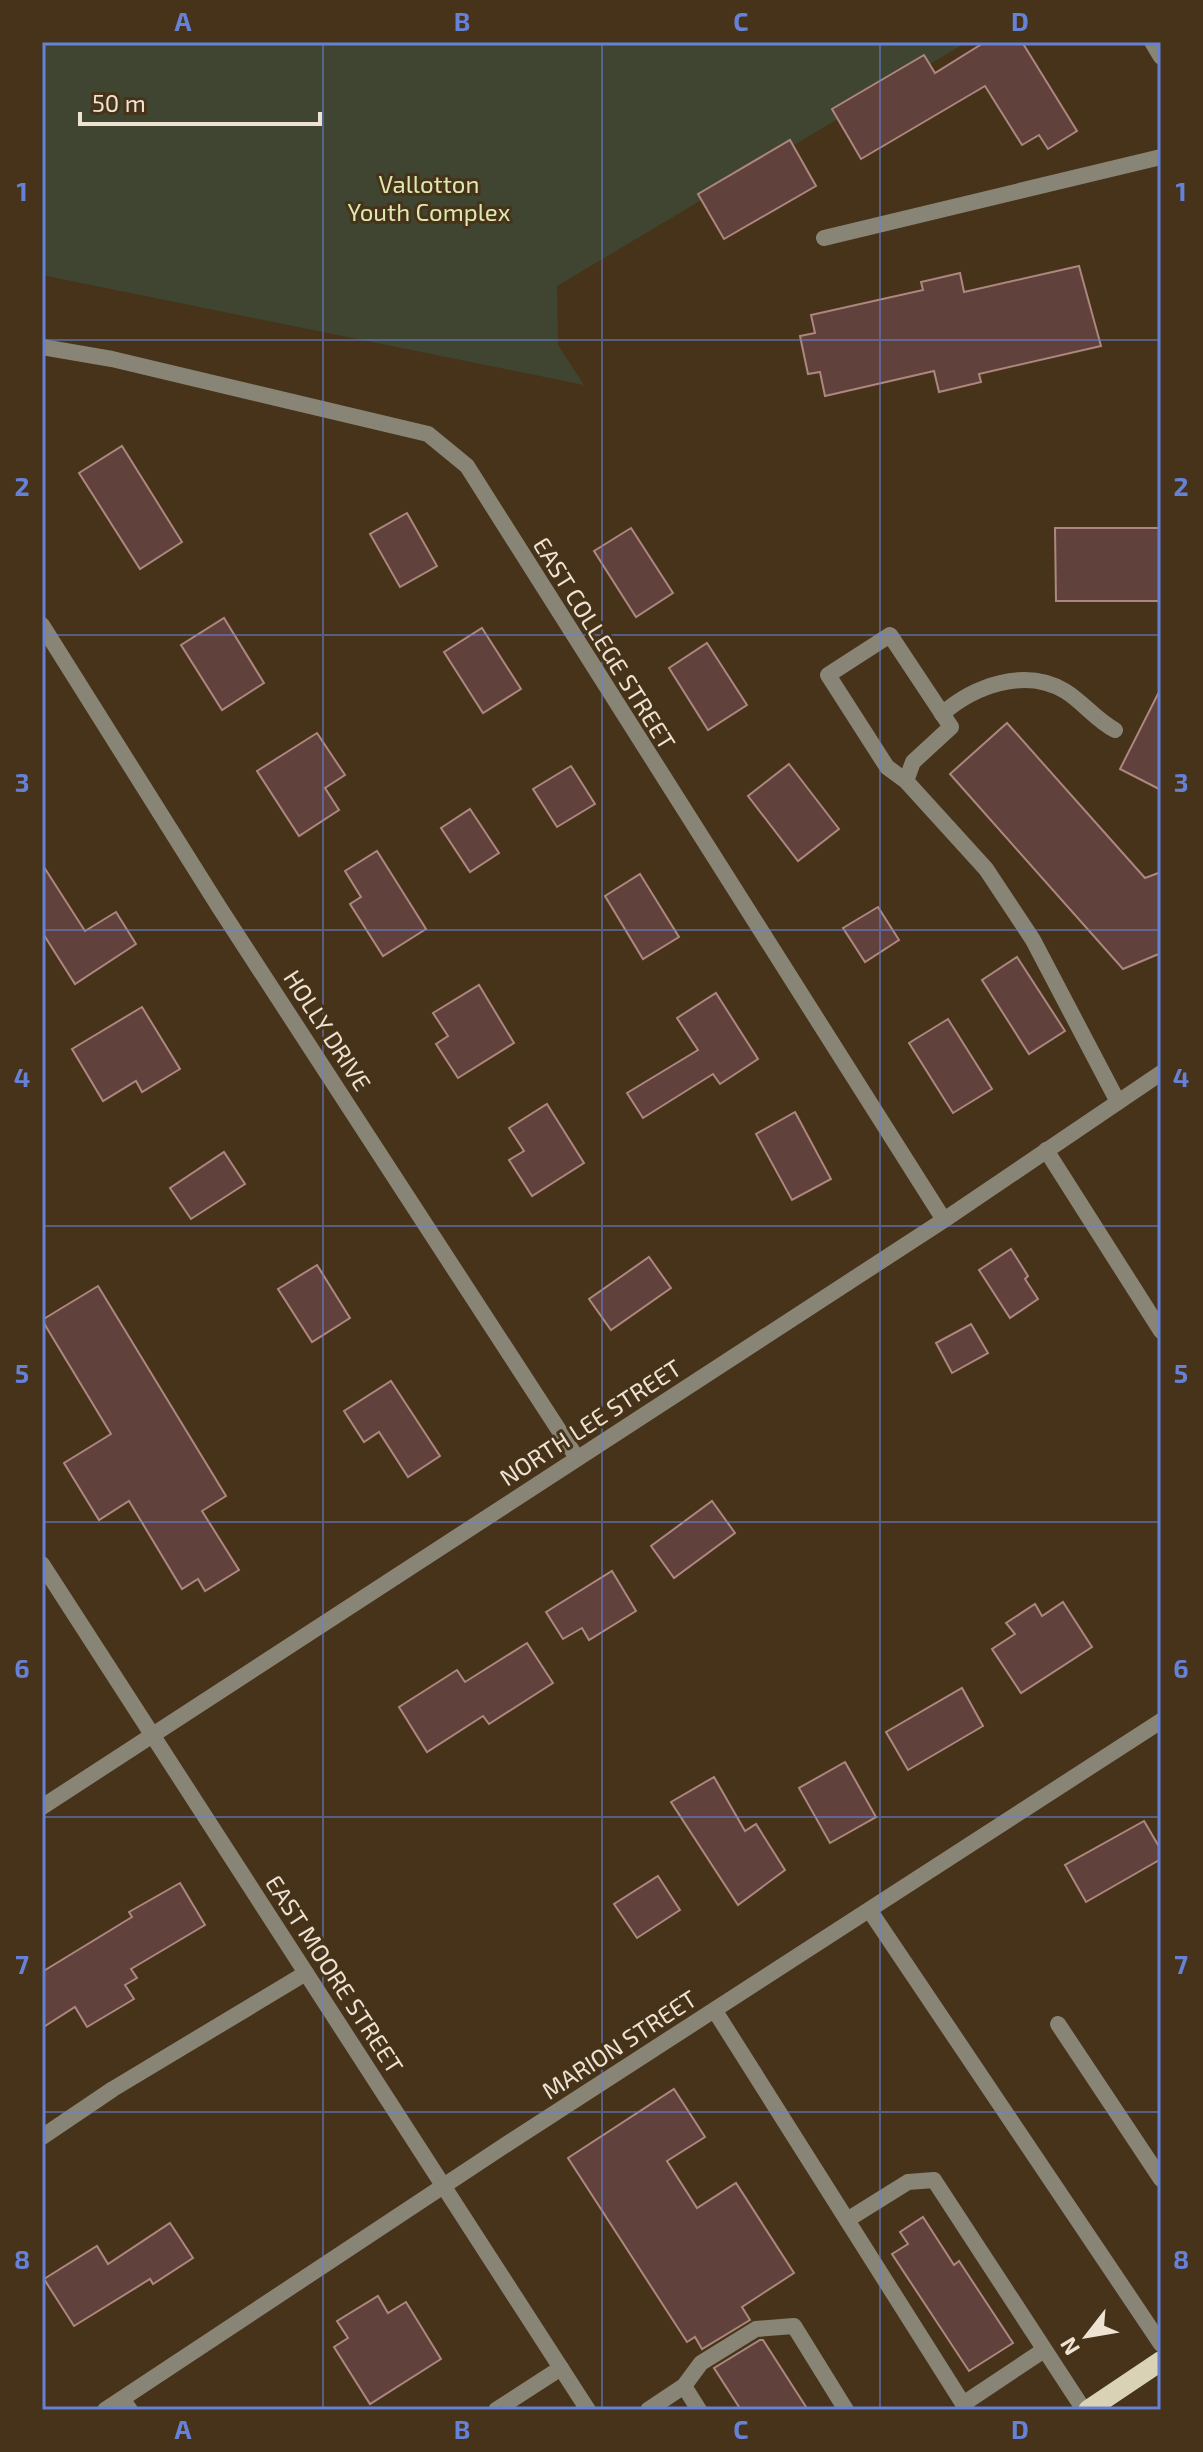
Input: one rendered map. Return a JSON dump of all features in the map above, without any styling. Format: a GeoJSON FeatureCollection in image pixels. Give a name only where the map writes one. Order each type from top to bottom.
{"type":"FeatureCollection","features":[{"type":"Feature","properties":{"kind":"main road"},"geometry":{"type":"LineString","coordinates":[[1086,2410],[1161,2361]]}},
{"type":"Feature","properties":{"kind":"street"},"geometry":{"type":"LineString","coordinates":[[1152,42],[1161,57]]}},
{"type":"Feature","properties":{"kind":"street"},"geometry":{"type":"LineString","coordinates":[[824,238],[1161,157]]}},
{"type":"Feature","properties":{"kind":"street","name":"EAST COLLEGE STREET"},"geometry":{"type":"LineString","coordinates":[[42,347],[142,366],[428,434],[467,466],[618,710],[944,1220]]}},
{"type":"Feature","properties":{"kind":"street","name":"HOLLY DRIVE"},"geometry":{"type":"LineString","coordinates":[[42,625],[228,920],[577,1458]]}},
{"type":"Feature","properties":{"kind":"street"},"geometry":{"type":"LineString","coordinates":[[906,781],[913,762],[951,727],[890,635],[828,675],[887,767],[906,781],[986,869],[1033,940],[1118,1102]]}},
{"type":"Feature","properties":{"kind":"street"},"geometry":{"type":"LineString","coordinates":[[942,714],[979,688],[1034,680],[1066,691],[1097,720],[1115,730]]}},
{"type":"Feature","properties":{"kind":"street","name":"NORTH LEE STREET"},"geometry":{"type":"LineString","coordinates":[[42,1807],[944,1220],[1161,1073]]}},
{"type":"Feature","properties":{"kind":"street"},"geometry":{"type":"LineString","coordinates":[[1046,1150],[1161,1331]]}},
{"type":"Feature","properties":{"kind":"street","name":"EAST MOORE STREET"},"geometry":{"type":"LineString","coordinates":[[42,1564],[150,1736],[588,2410]]}},
{"type":"Feature","properties":{"kind":"street","name":"MARION STREET"},"geometry":{"type":"LineString","coordinates":[[105,2410],[126,2404],[445,2187],[1161,1721]]}},
{"type":"Feature","properties":{"kind":"street"},"geometry":{"type":"LineString","coordinates":[[870,1911],[1161,2344]]}},
{"type":"Feature","properties":{"kind":"street"},"geometry":{"type":"LineString","coordinates":[[42,2137],[113,2089],[306,1973]]}},
{"type":"Feature","properties":{"kind":"street"},"geometry":{"type":"LineString","coordinates":[[715,2011],[965,2407],[1044,2350]]}},
{"type":"Feature","properties":{"kind":"street"},"geometry":{"type":"LineString","coordinates":[[1058,2024],[1161,2179]]}},
{"type":"Feature","properties":{"kind":"street"},"geometry":{"type":"LineString","coordinates":[[847,2220],[908,2182],[934,2180],[1086,2410]]}},
{"type":"Feature","properties":{"kind":"street"},"geometry":{"type":"LineString","coordinates":[[648,2410],[684,2386],[701,2363],[756,2329],[794,2326],[846,2410]]}},
{"type":"Feature","properties":{"kind":"street"},"geometry":{"type":"LineString","coordinates":[[496,2410],[561,2368]]}},
{"type":"Feature","properties":{"kind":"street"},"geometry":{"type":"LineString","coordinates":[[684,2386],[699,2410]]}},
{"type":"Feature","properties":{"kind":"green space","name":"Vallotton Youth Complex"},"geometry":{"type":"Polygon","coordinates":[[[42,42],[967,42],[557,286],[558,345],[584,385],[42,275],[42,42]]]}},
{"type":"Feature","properties":{"kind":"building"},"geometry":{"type":"Polygon","coordinates":[[[985,42],[1022,42],[1077,131],[1048,149],[1039,135],[1022,145],[985,86],[861,159],[832,109],[924,55],[935,73],[985,42]]]}},
{"type":"Feature","properties":{"kind":"building"},"geometry":{"type":"Polygon","coordinates":[[[790,140],[816,186],[724,239],[698,194],[790,140]]]}},
{"type":"Feature","properties":{"kind":"building"},"geometry":{"type":"Polygon","coordinates":[[[1079,266],[1101,346],[979,374],[981,382],[939,392],[934,371],[825,396],[820,372],[808,374],[800,336],[815,333],[811,315],[923,290],[921,282],[960,273],[964,292],[1079,266]]]}},
{"type":"Feature","properties":{"kind":"building"},"geometry":{"type":"Polygon","coordinates":[[[122,446],[182,542],[140,569],[79,473],[122,446]]]}},
{"type":"Feature","properties":{"kind":"building"},"geometry":{"type":"Polygon","coordinates":[[[407,513],[437,566],[400,587],[370,534],[407,513]]]}},
{"type":"Feature","properties":{"kind":"building"},"geometry":{"type":"Polygon","coordinates":[[[631,528],[673,593],[636,617],[594,551],[631,528]]]}},
{"type":"Feature","properties":{"kind":"building"},"geometry":{"type":"Polygon","coordinates":[[[1055,528],[1161,528],[1161,601],[1056,601],[1055,528]]]}},
{"type":"Feature","properties":{"kind":"building"},"geometry":{"type":"Polygon","coordinates":[[[224,618],[264,683],[222,710],[181,645],[224,618]]]}},
{"type":"Feature","properties":{"kind":"building"},"geometry":{"type":"Polygon","coordinates":[[[482,628],[521,689],[483,713],[444,652],[482,628]]]}},
{"type":"Feature","properties":{"kind":"building"},"geometry":{"type":"Polygon","coordinates":[[[707,643],[747,705],[708,730],[669,668],[707,643]]]}},
{"type":"Feature","properties":{"kind":"building"},"geometry":{"type":"Polygon","coordinates":[[[1161,688],[1161,790],[1120,769],[1161,688]]]}},
{"type":"Feature","properties":{"kind":"building"},"geometry":{"type":"Polygon","coordinates":[[[1007,723],[1145,878],[1161,872],[1161,953],[1123,969],[950,774],[1007,723]]]}},
{"type":"Feature","properties":{"kind":"building"},"geometry":{"type":"Polygon","coordinates":[[[317,733],[345,775],[325,788],[339,810],[299,836],[257,771],[317,733]]]}},
{"type":"Feature","properties":{"kind":"building"},"geometry":{"type":"Polygon","coordinates":[[[789,764],[839,829],[798,861],[748,796],[789,764]]]}},
{"type":"Feature","properties":{"kind":"building"},"geometry":{"type":"Polygon","coordinates":[[[571,766],[595,804],[557,827],[533,789],[571,766]]]}},
{"type":"Feature","properties":{"kind":"building"},"geometry":{"type":"Polygon","coordinates":[[[470,809],[499,853],[470,872],[441,828],[470,809]]]}},
{"type":"Feature","properties":{"kind":"building"},"geometry":{"type":"Polygon","coordinates":[[[377,851],[426,929],[383,956],[350,904],[361,897],[345,871],[377,851]]]}},
{"type":"Feature","properties":{"kind":"building"},"geometry":{"type":"Polygon","coordinates":[[[42,864],[85,931],[116,912],[136,944],[75,984],[42,932],[42,864]]]}},
{"type":"Feature","properties":{"kind":"building"},"geometry":{"type":"Polygon","coordinates":[[[640,874],[679,937],[643,959],[605,896],[640,874]]]}},
{"type":"Feature","properties":{"kind":"building"},"geometry":{"type":"Polygon","coordinates":[[[878,907],[899,940],[865,962],[843,928],[878,907]]]}},
{"type":"Feature","properties":{"kind":"building"},"geometry":{"type":"Polygon","coordinates":[[[1017,957],[1065,1031],[1029,1054],[982,980],[1017,957]]]}},
{"type":"Feature","properties":{"kind":"building"},"geometry":{"type":"Polygon","coordinates":[[[479,985],[514,1043],[458,1078],[436,1044],[448,1036],[433,1013],[479,985]]]}},
{"type":"Feature","properties":{"kind":"building"},"geometry":{"type":"Polygon","coordinates":[[[716,993],[758,1059],[720,1084],[713,1074],[643,1118],[627,1093],[698,1050],[677,1018],[716,993]]]}},
{"type":"Feature","properties":{"kind":"building"},"geometry":{"type":"Polygon","coordinates":[[[142,1007],[180,1069],[142,1092],[136,1081],[103,1101],[72,1049],[142,1007]]]}},
{"type":"Feature","properties":{"kind":"building"},"geometry":{"type":"Polygon","coordinates":[[[948,1019],[992,1089],[953,1113],[909,1043],[948,1019]]]}},
{"type":"Feature","properties":{"kind":"building"},"geometry":{"type":"Polygon","coordinates":[[[547,1104],[584,1163],[532,1196],[509,1160],[524,1151],[509,1128],[547,1104]]]}},
{"type":"Feature","properties":{"kind":"building"},"geometry":{"type":"Polygon","coordinates":[[[795,1112],[831,1179],[792,1200],[756,1134],[795,1112]]]}},
{"type":"Feature","properties":{"kind":"building"},"geometry":{"type":"Polygon","coordinates":[[[224,1152],[245,1184],[191,1219],[170,1188],[224,1152]]]}},
{"type":"Feature","properties":{"kind":"building"},"geometry":{"type":"Polygon","coordinates":[[[1011,1249],[1038,1299],[1010,1318],[979,1270],[1011,1249]]]}},
{"type":"Feature","properties":{"kind":"building"},"geometry":{"type":"Polygon","coordinates":[[[649,1257],[671,1288],[611,1330],[589,1299],[649,1257]]]}},
{"type":"Feature","properties":{"kind":"building"},"geometry":{"type":"Polygon","coordinates":[[[317,1265],[350,1318],[312,1342],[278,1289],[317,1265]]]}},
{"type":"Feature","properties":{"kind":"building"},"geometry":{"type":"Polygon","coordinates":[[[98,1286],[226,1496],[202,1511],[239,1570],[205,1591],[198,1579],[182,1589],[129,1501],[99,1520],[64,1463],[111,1434],[42,1320],[98,1286]]]}},
{"type":"Feature","properties":{"kind":"building"},"geometry":{"type":"Polygon","coordinates":[[[971,1324],[988,1353],[952,1373],[936,1343],[971,1324]]]}},
{"type":"Feature","properties":{"kind":"building"},"geometry":{"type":"Polygon","coordinates":[[[391,1381],[440,1456],[408,1477],[379,1432],[364,1442],[344,1411],[391,1381]]]}},
{"type":"Feature","properties":{"kind":"building"},"geometry":{"type":"Polygon","coordinates":[[[712,1501],[735,1533],[674,1578],[651,1546],[712,1501]]]}},
{"type":"Feature","properties":{"kind":"building"},"geometry":{"type":"Polygon","coordinates":[[[612,1571],[636,1611],[589,1640],[582,1628],[563,1639],[546,1612],[612,1571]]]}},
{"type":"Feature","properties":{"kind":"building"},"geometry":{"type":"Polygon","coordinates":[[[1063,1602],[1092,1647],[1021,1693],[992,1649],[1015,1634],[1006,1623],[1035,1604],[1042,1616],[1063,1602]]]}},
{"type":"Feature","properties":{"kind":"building"},"geometry":{"type":"Polygon","coordinates":[[[527,1643],[553,1683],[489,1724],[483,1716],[427,1752],[399,1707],[457,1670],[465,1682],[527,1643]]]}},
{"type":"Feature","properties":{"kind":"building"},"geometry":{"type":"Polygon","coordinates":[[[962,1688],[983,1726],[908,1770],[886,1732],[962,1688]]]}},
{"type":"Feature","properties":{"kind":"building"},"geometry":{"type":"Polygon","coordinates":[[[845,1762],[876,1817],[830,1843],[799,1788],[845,1762]]]}},
{"type":"Feature","properties":{"kind":"building"},"geometry":{"type":"Polygon","coordinates":[[[714,1777],[745,1831],[756,1824],[785,1870],[738,1905],[671,1802],[714,1777]]]}},
{"type":"Feature","properties":{"kind":"building"},"geometry":{"type":"Polygon","coordinates":[[[1144,1821],[1161,1850],[1161,1859],[1086,1902],[1065,1865],[1144,1821]]]}},
{"type":"Feature","properties":{"kind":"building"},"geometry":{"type":"Polygon","coordinates":[[[658,1876],[680,1910],[637,1938],[614,1904],[658,1876]]]}},
{"type":"Feature","properties":{"kind":"building"},"geometry":{"type":"Polygon","coordinates":[[[180,1883],[205,1925],[131,1969],[137,1978],[125,1985],[134,1999],[87,2027],[75,2007],[42,2028],[42,1972],[132,1917],[129,1912],[180,1883]]]}},
{"type":"Feature","properties":{"kind":"building"},"geometry":{"type":"Polygon","coordinates":[[[674,2089],[705,2137],[667,2161],[697,2208],[736,2183],[794,2273],[742,2307],[750,2320],[702,2349],[695,2337],[687,2342],[568,2158],[674,2089]]]}},
{"type":"Feature","properties":{"kind":"building"},"geometry":{"type":"Polygon","coordinates":[[[923,2217],[954,2265],[959,2261],[1013,2343],[969,2371],[892,2254],[908,2244],[900,2232],[923,2217]]]}},
{"type":"Feature","properties":{"kind":"building"},"geometry":{"type":"Polygon","coordinates":[[[170,2223],[193,2258],[153,2284],[150,2279],[74,2326],[44,2279],[97,2246],[108,2264],[170,2223]]]}},
{"type":"Feature","properties":{"kind":"building"},"geometry":{"type":"Polygon","coordinates":[[[378,2296],[388,2313],[406,2302],[441,2359],[370,2404],[334,2347],[348,2338],[337,2321],[378,2296]]]}},
{"type":"Feature","properties":{"kind":"building"},"geometry":{"type":"Polygon","coordinates":[[[763,2340],[808,2410],[741,2410],[714,2368],[763,2340]]]}}]}
